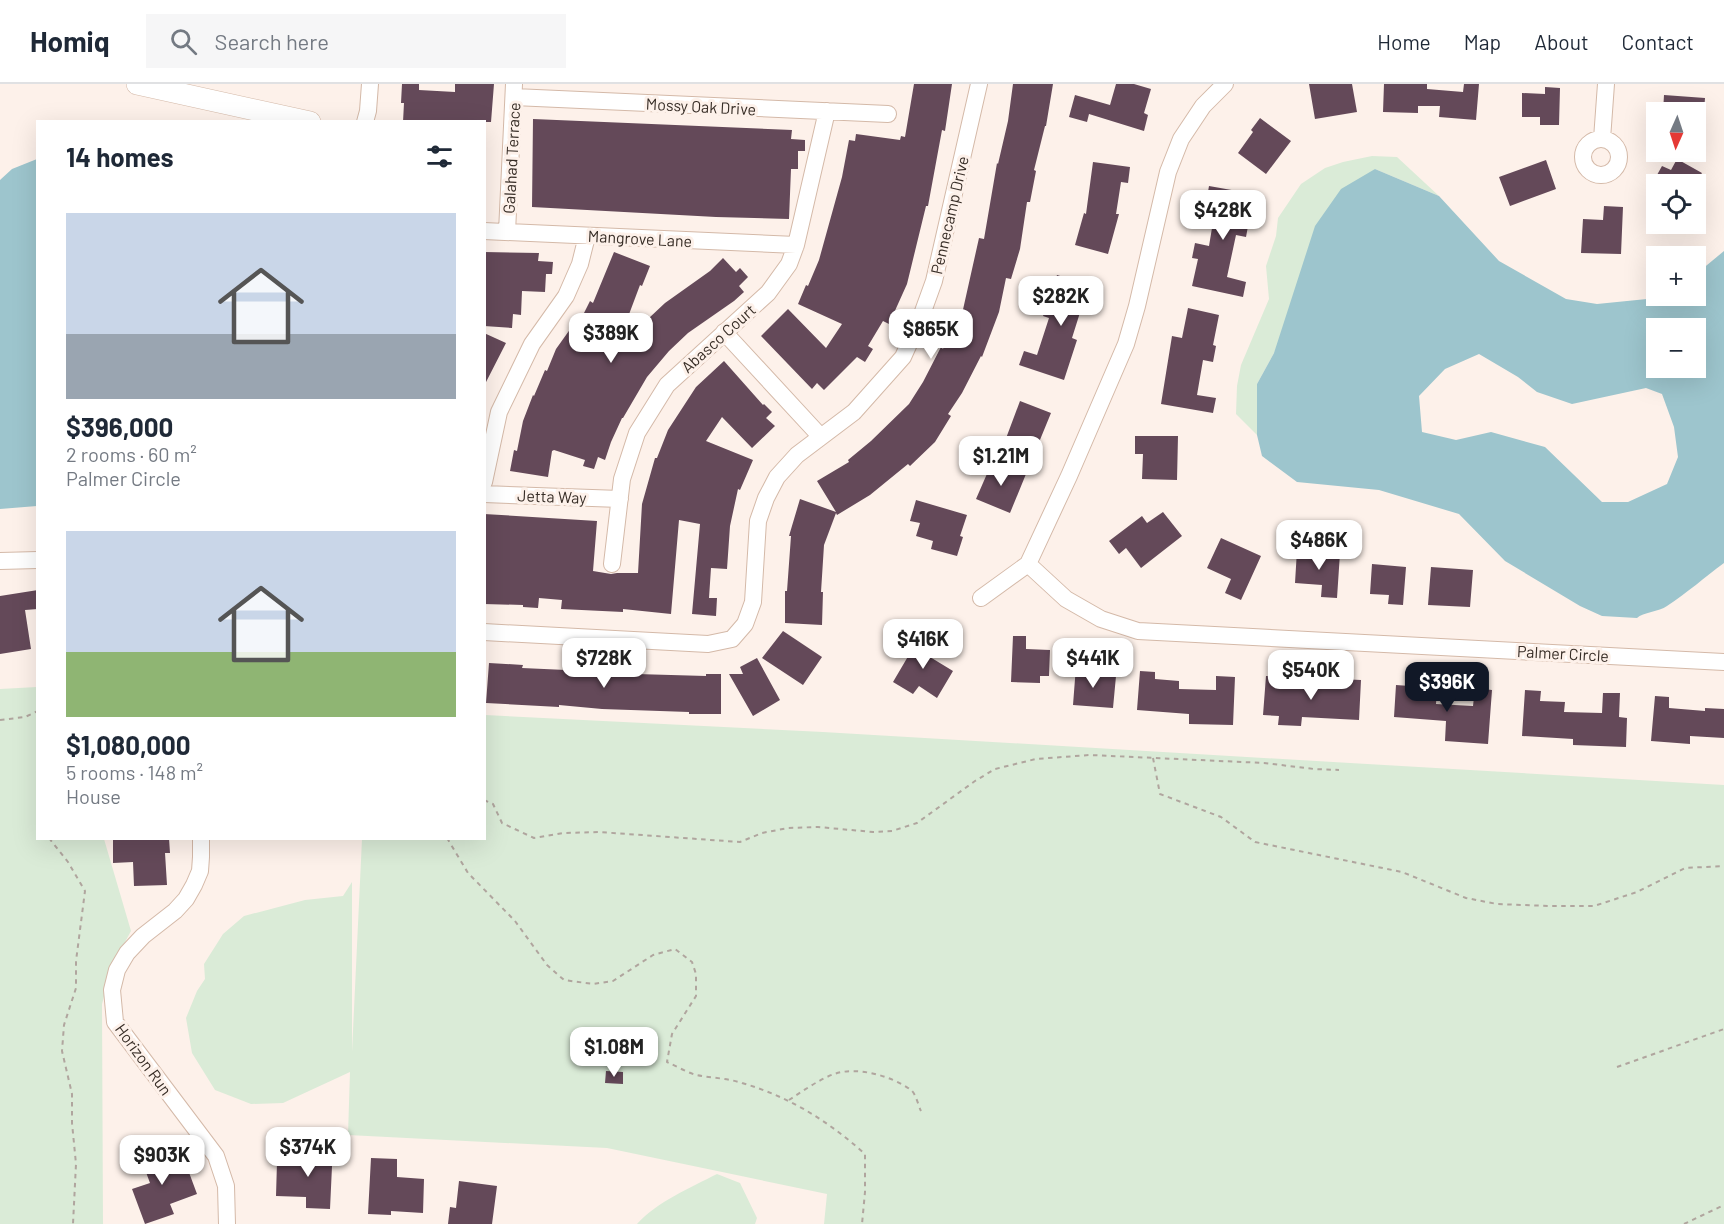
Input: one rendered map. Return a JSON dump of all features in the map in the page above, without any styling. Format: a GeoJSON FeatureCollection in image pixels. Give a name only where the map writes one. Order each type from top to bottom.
{"type":"FeatureCollection","features":[{"type":"Feature","properties":{"kind":"street"},"geometry":{"type":"LineString","coordinates":[[137,84],[301,120]]}},
{"type":"Feature","properties":{"kind":"street"},"geometry":{"type":"LineString","coordinates":[[366,120],[370,84]]}},
{"type":"Feature","properties":{"kind":"street","name":"Pennecamp Drive"},"geometry":{"type":"LineString","coordinates":[[486,632],[708,644],[732,639],[745,624],[753,602],[758,521],[777,477],[797,455],[854,412],[903,357],[921,317],[934,281],[979,84]]}},
{"type":"Feature","properties":{"kind":"street"},"geometry":{"type":"LineString","coordinates":[[981,598],[1028,564],[1126,344],[1168,172],[1181,139],[1203,106],[1225,84]]}},
{"type":"Feature","properties":{"kind":"street"},"geometry":{"type":"LineString","coordinates":[[1602,139],[1606,84]]}},
{"type":"Feature","properties":{"kind":"street","name":"Mossy Oak Drive"},"geometry":{"type":"LineString","coordinates":[[514,90],[888,114]]}},
{"type":"Feature","properties":{"kind":"street","name":"Galahad Terrace"},"geometry":{"type":"LineString","coordinates":[[507,232],[514,90]]}},
{"type":"Feature","properties":{"kind":"street","name":"Abasco Court"},"geometry":{"type":"LineString","coordinates":[[612,564],[622,479],[637,433],[667,385],[768,293],[789,264],[796,245],[827,111]]}},
{"type":"Feature","properties":{"kind":"street","name":"Mangrove Lane"},"geometry":{"type":"LineString","coordinates":[[486,231],[796,245]]}},
{"type":"Feature","properties":{"kind":"street"},"geometry":{"type":"LineString","coordinates":[[486,473],[499,412],[532,344],[566,296],[580,264],[587,236]]}},
{"type":"Feature","properties":{"kind":"street"},"geometry":{"type":"LineString","coordinates":[[724,332],[820,437]]}},
{"type":"Feature","properties":{"kind":"street","name":"Jetta Way"},"geometry":{"type":"LineString","coordinates":[[486,494],[620,498]]}},
{"type":"Feature","properties":{"kind":"street"},"geometry":{"type":"LineString","coordinates":[[0,561],[36,560]]}},
{"type":"Feature","properties":{"kind":"street","name":"Palmer Circle"},"geometry":{"type":"LineString","coordinates":[[1028,564],[1066,599],[1101,619],[1138,631],[1724,662]]}},
{"type":"Feature","properties":{"kind":"street","name":"Horizon Run"},"geometry":{"type":"LineString","coordinates":[[201,840],[200,871],[194,885],[175,911],[143,936],[127,954],[117,970],[112,990],[116,1022],[216,1156],[226,1186],[227,1224]]}},
{"type":"Feature","properties":{"kind":"path"},"geometry":{"type":"LineString","coordinates":[[0,720],[25,717],[36,712]]}},
{"type":"Feature","properties":{"kind":"path"},"geometry":{"type":"LineString","coordinates":[[486,801],[493,804],[502,823],[534,838],[564,833],[599,832],[740,842],[762,832],[788,828],[818,827],[873,832],[892,831],[917,823],[995,769],[1036,759],[1090,755],[1264,763],[1339,770]]}},
{"type":"Feature","properties":{"kind":"path"},"geometry":{"type":"LineString","coordinates":[[1153,758],[1160,794],[1221,817],[1255,842],[1402,872],[1466,898],[1497,904],[1594,906],[1637,891],[1684,868],[1724,866]]}},
{"type":"Feature","properties":{"kind":"path"},"geometry":{"type":"LineString","coordinates":[[51,840],[86,891],[76,961],[76,988],[64,1025],[62,1051],[72,1094],[76,1164],[73,1224]]}},
{"type":"Feature","properties":{"kind":"path"},"geometry":{"type":"LineString","coordinates":[[448,840],[468,873],[515,921],[547,965],[564,980],[593,984],[613,981],[653,955],[675,949],[692,963],[696,974],[696,996],[672,1034],[667,1062],[694,1074],[740,1082],[789,1100],[849,1140],[864,1154],[865,1192],[862,1224]]}},
{"type":"Feature","properties":{"kind":"path"},"geometry":{"type":"LineString","coordinates":[[1617,1067],[1724,1029]]}},
{"type":"Feature","properties":{"kind":"path"},"geometry":{"type":"LineString","coordinates":[[789,1100],[835,1074],[856,1070],[883,1077],[912,1091],[921,1111]]}},
{"type":"Feature","properties":{"kind":"path"},"geometry":{"type":"LineString","coordinates":[[1684,1224],[1724,1205]]}},
{"type":"Feature","properties":{"kind":"green space"},"geometry":{"type":"Polygon","coordinates":[[[1372,156],[1397,157],[1439,196],[1375,169],[1257,384],[1257,435],[1236,414],[1237,386],[1241,365],[1269,299],[1266,266],[1276,236],[1278,218],[1301,184],[1325,168],[1372,156]]]}},
{"type":"Feature","properties":{"kind":"green space"},"geometry":{"type":"Polygon","coordinates":[[[36,687],[36,840],[104,840],[131,931],[112,966],[102,1004],[103,1224],[0,1224],[0,689],[36,687]]]}},
{"type":"Feature","properties":{"kind":"green space"},"geometry":{"type":"Polygon","coordinates":[[[486,715],[823,732],[1724,785],[1724,1224],[824,1224],[827,1194],[607,1148],[348,1135],[350,1072],[283,1103],[251,1104],[215,1090],[192,1053],[186,1018],[197,991],[205,979],[204,964],[223,934],[244,916],[305,900],[343,896],[352,882],[352,1052],[362,840],[486,840],[486,715]]]}},
{"type":"Feature","properties":{"kind":"green space"},"geometry":{"type":"Polygon","coordinates":[[[717,1174],[740,1183],[757,1218],[755,1224],[637,1224],[664,1202],[717,1174]]]}},
{"type":"Feature","properties":{"kind":"water"},"geometry":{"type":"Polygon","coordinates":[[[36,159],[36,506],[0,509],[0,180],[12,169],[36,159]]]}},
{"type":"Feature","properties":{"kind":"water"},"geometry":{"type":"Polygon","coordinates":[[[1375,169],[1439,196],[1499,261],[1566,299],[1597,304],[1646,299],[1646,306],[1706,306],[1706,266],[1724,251],[1724,563],[1664,608],[1637,618],[1602,616],[1580,606],[1505,561],[1459,514],[1379,490],[1297,482],[1262,456],[1257,435],[1257,384],[1274,353],[1315,226],[1341,189],[1375,169]],[[1479,354],[1445,369],[1419,396],[1422,432],[1456,440],[1491,432],[1545,447],[1602,502],[1628,502],[1667,484],[1678,457],[1674,427],[1662,394],[1646,388],[1572,404],[1537,392],[1518,377],[1479,354]]]}},
{"type":"Feature","properties":{"kind":"building"},"geometry":{"type":"Polygon","coordinates":[[[402,84],[419,84],[419,90],[455,92],[455,84],[494,84],[491,122],[486,122],[486,120],[403,120],[404,103],[401,103],[402,84]]]}},
{"type":"Feature","properties":{"kind":"building"},"geometry":{"type":"Polygon","coordinates":[[[914,84],[952,84],[945,131],[942,130],[928,206],[926,206],[907,284],[889,324],[883,321],[868,346],[873,349],[865,362],[857,357],[824,390],[817,383],[812,389],[761,336],[788,309],[826,348],[842,324],[798,304],[819,260],[842,177],[849,140],[855,141],[856,134],[900,140],[901,136],[905,137],[914,84]]]}},
{"type":"Feature","properties":{"kind":"building"},"geometry":{"type":"Polygon","coordinates":[[[1013,84],[1053,84],[1046,126],[1034,170],[1036,171],[1030,202],[1027,202],[1020,249],[1011,279],[1006,278],[999,312],[982,357],[948,414],[951,416],[935,442],[910,466],[908,464],[870,495],[837,515],[836,513],[824,545],[821,592],[823,592],[822,625],[785,623],[785,591],[787,591],[791,536],[789,536],[800,499],[836,512],[817,481],[849,462],[848,460],[909,404],[941,347],[943,349],[957,312],[962,314],[979,238],[984,239],[997,163],[1008,121],[1013,84]]]}},
{"type":"Feature","properties":{"kind":"building"},"geometry":{"type":"Polygon","coordinates":[[[1116,84],[1134,84],[1151,89],[1144,113],[1148,115],[1144,131],[1089,114],[1087,122],[1069,117],[1075,95],[1110,105],[1116,84]]]}},
{"type":"Feature","properties":{"kind":"building"},"geometry":{"type":"Polygon","coordinates":[[[1309,84],[1352,84],[1357,112],[1315,119],[1309,84]]]}},
{"type":"Feature","properties":{"kind":"building"},"geometry":{"type":"Polygon","coordinates":[[[1384,84],[1427,84],[1427,89],[1463,92],[1464,84],[1479,84],[1476,120],[1439,117],[1440,106],[1418,106],[1418,113],[1383,112],[1384,84]]]}},
{"type":"Feature","properties":{"kind":"building"},"geometry":{"type":"Polygon","coordinates":[[[1545,87],[1560,88],[1559,125],[1540,125],[1540,117],[1522,117],[1522,93],[1545,94],[1545,87]]]}},
{"type":"Feature","properties":{"kind":"building"},"geometry":{"type":"Polygon","coordinates":[[[1664,95],[1705,98],[1705,102],[1664,102],[1664,95]]]}},
{"type":"Feature","properties":{"kind":"building"},"geometry":{"type":"Polygon","coordinates":[[[1260,118],[1291,141],[1266,174],[1238,153],[1260,118]]]}},
{"type":"Feature","properties":{"kind":"building"},"geometry":{"type":"Polygon","coordinates":[[[533,119],[792,130],[791,139],[805,140],[805,151],[798,151],[798,169],[791,169],[789,219],[532,207],[533,119]]]}},
{"type":"Feature","properties":{"kind":"building"},"geometry":{"type":"Polygon","coordinates":[[[1546,160],[1556,189],[1510,206],[1499,177],[1546,160]]]}},
{"type":"Feature","properties":{"kind":"building"},"geometry":{"type":"Polygon","coordinates":[[[1093,162],[1130,167],[1128,183],[1121,182],[1116,214],[1119,214],[1108,254],[1075,245],[1084,213],[1086,214],[1093,162]]]}},
{"type":"Feature","properties":{"kind":"building"},"geometry":{"type":"Polygon","coordinates":[[[1675,162],[1682,162],[1702,173],[1658,174],[1662,166],[1671,170],[1675,162]]]}},
{"type":"Feature","properties":{"kind":"building"},"geometry":{"type":"Polygon","coordinates":[[[1209,186],[1254,194],[1246,237],[1236,235],[1227,277],[1246,282],[1243,297],[1192,286],[1198,259],[1192,258],[1195,243],[1209,246],[1216,204],[1206,203],[1209,186]]]}},
{"type":"Feature","properties":{"kind":"building"},"geometry":{"type":"Polygon","coordinates":[[[1604,206],[1623,207],[1621,254],[1581,253],[1583,219],[1603,220],[1604,206]]]}},
{"type":"Feature","properties":{"kind":"building"},"geometry":{"type":"Polygon","coordinates":[[[486,252],[539,253],[538,261],[553,262],[552,274],[546,274],[545,292],[522,291],[521,315],[513,314],[512,328],[486,326],[486,252]]]}},
{"type":"Feature","properties":{"kind":"building"},"geometry":{"type":"Polygon","coordinates":[[[614,252],[650,266],[642,286],[640,285],[616,349],[665,303],[710,271],[723,258],[736,272],[740,268],[748,277],[739,286],[744,292],[688,333],[647,377],[622,418],[605,460],[598,457],[594,469],[583,466],[585,460],[554,450],[548,477],[510,471],[514,450],[517,451],[523,421],[533,395],[556,349],[576,321],[579,323],[590,301],[593,303],[614,252]]]}},
{"type":"Feature","properties":{"kind":"building"},"geometry":{"type":"Polygon","coordinates":[[[1057,275],[1103,290],[1098,308],[1083,303],[1072,338],[1077,340],[1064,380],[1019,365],[1024,351],[1037,355],[1049,318],[1043,316],[1057,275]]]}},
{"type":"Feature","properties":{"kind":"building"},"geometry":{"type":"Polygon","coordinates":[[[1188,308],[1219,315],[1213,345],[1216,346],[1213,362],[1203,360],[1197,395],[1216,398],[1213,413],[1161,404],[1172,336],[1182,338],[1188,308]]]}},
{"type":"Feature","properties":{"kind":"building"},"geometry":{"type":"Polygon","coordinates":[[[486,334],[506,343],[486,382],[486,334]]]}},
{"type":"Feature","properties":{"kind":"building"},"geometry":{"type":"Polygon","coordinates":[[[724,361],[772,412],[766,418],[775,426],[752,448],[722,417],[706,441],[753,460],[740,490],[738,489],[730,526],[727,569],[711,568],[709,598],[717,598],[716,616],[692,614],[700,524],[679,520],[671,614],[623,609],[623,612],[561,609],[562,600],[539,598],[538,608],[523,607],[523,605],[486,604],[486,514],[597,521],[593,571],[611,574],[638,573],[642,504],[655,458],[657,458],[668,430],[696,387],[724,361]]]}},
{"type":"Feature","properties":{"kind":"building"},"geometry":{"type":"Polygon","coordinates":[[[1020,401],[1051,413],[1035,452],[1005,441],[1020,401]]]}},
{"type":"Feature","properties":{"kind":"building"},"geometry":{"type":"Polygon","coordinates":[[[1135,436],[1178,436],[1177,480],[1142,479],[1143,454],[1135,454],[1135,436]]]}},
{"type":"Feature","properties":{"kind":"building"},"geometry":{"type":"Polygon","coordinates":[[[993,460],[1026,474],[1010,513],[976,499],[993,460]]]}},
{"type":"Feature","properties":{"kind":"building"},"geometry":{"type":"Polygon","coordinates":[[[916,500],[967,515],[960,536],[963,537],[957,556],[931,549],[933,541],[916,536],[920,523],[910,521],[916,500]]]}},
{"type":"Feature","properties":{"kind":"building"},"geometry":{"type":"Polygon","coordinates":[[[1163,512],[1182,536],[1141,568],[1126,548],[1119,554],[1109,541],[1142,516],[1147,523],[1163,512]]]}},
{"type":"Feature","properties":{"kind":"building"},"geometry":{"type":"Polygon","coordinates":[[[1221,538],[1261,556],[1241,600],[1225,593],[1231,579],[1207,568],[1221,538]]]}},
{"type":"Feature","properties":{"kind":"building"},"geometry":{"type":"Polygon","coordinates":[[[1297,550],[1340,553],[1337,598],[1321,597],[1322,585],[1295,583],[1297,550]]]}},
{"type":"Feature","properties":{"kind":"building"},"geometry":{"type":"Polygon","coordinates":[[[1372,564],[1406,567],[1403,605],[1388,604],[1389,595],[1370,594],[1372,564]]]}},
{"type":"Feature","properties":{"kind":"building"},"geometry":{"type":"Polygon","coordinates":[[[1431,567],[1473,570],[1470,607],[1428,605],[1431,567]]]}},
{"type":"Feature","properties":{"kind":"building"},"geometry":{"type":"Polygon","coordinates":[[[36,590],[36,609],[25,610],[31,649],[0,654],[0,596],[36,590]]]}},
{"type":"Feature","properties":{"kind":"building"},"geometry":{"type":"Polygon","coordinates":[[[783,631],[822,657],[803,685],[762,658],[783,631]]]}},
{"type":"Feature","properties":{"kind":"building"},"geometry":{"type":"Polygon","coordinates":[[[920,636],[937,646],[930,657],[953,671],[937,698],[919,686],[913,694],[893,682],[920,636]]]}},
{"type":"Feature","properties":{"kind":"building"},"geometry":{"type":"Polygon","coordinates":[[[1013,636],[1026,636],[1026,649],[1050,650],[1049,676],[1040,676],[1040,683],[1011,682],[1013,636]]]}},
{"type":"Feature","properties":{"kind":"building"},"geometry":{"type":"Polygon","coordinates":[[[757,658],[780,700],[753,716],[729,674],[743,674],[740,667],[757,658]]]}},
{"type":"Feature","properties":{"kind":"building"},"geometry":{"type":"Polygon","coordinates":[[[489,663],[523,665],[522,668],[636,670],[636,674],[706,676],[706,674],[721,674],[721,714],[486,703],[489,663]]]}},
{"type":"Feature","properties":{"kind":"building"},"geometry":{"type":"Polygon","coordinates":[[[1076,666],[1091,667],[1090,675],[1116,676],[1113,708],[1073,705],[1076,666]]]}},
{"type":"Feature","properties":{"kind":"building"},"geometry":{"type":"Polygon","coordinates":[[[1140,671],[1155,672],[1155,679],[1179,681],[1179,689],[1216,690],[1216,676],[1235,677],[1233,725],[1189,724],[1189,714],[1137,710],[1140,671]]]}},
{"type":"Feature","properties":{"kind":"building"},"geometry":{"type":"Polygon","coordinates":[[[1266,676],[1285,677],[1285,684],[1338,687],[1339,679],[1361,680],[1359,720],[1302,717],[1301,726],[1278,725],[1279,716],[1263,715],[1266,676]]]}},
{"type":"Feature","properties":{"kind":"building"},"geometry":{"type":"Polygon","coordinates":[[[1396,685],[1437,688],[1436,704],[1473,706],[1475,688],[1492,690],[1488,744],[1445,741],[1446,721],[1394,717],[1396,685]]]}},
{"type":"Feature","properties":{"kind":"building"},"geometry":{"type":"Polygon","coordinates":[[[1525,690],[1541,691],[1540,701],[1565,702],[1564,712],[1602,713],[1603,693],[1620,693],[1619,717],[1627,718],[1626,747],[1573,745],[1573,739],[1522,736],[1525,690]]]}},
{"type":"Feature","properties":{"kind":"building"},"geometry":{"type":"Polygon","coordinates":[[[1655,696],[1669,697],[1669,708],[1705,711],[1705,708],[1724,709],[1724,738],[1690,736],[1690,744],[1651,741],[1655,696]]]}},
{"type":"Feature","properties":{"kind":"building"},"geometry":{"type":"Polygon","coordinates":[[[113,840],[169,840],[170,853],[165,853],[167,885],[134,886],[133,862],[113,863],[113,840]]]}},
{"type":"Feature","properties":{"kind":"building"},"geometry":{"type":"Polygon","coordinates":[[[606,1071],[623,1072],[623,1084],[605,1083],[606,1071]]]}},
{"type":"Feature","properties":{"kind":"building"},"geometry":{"type":"Polygon","coordinates":[[[312,1144],[333,1145],[330,1209],[306,1208],[306,1197],[276,1196],[277,1162],[311,1164],[312,1144]]]}},
{"type":"Feature","properties":{"kind":"building"},"geometry":{"type":"Polygon","coordinates":[[[164,1148],[168,1158],[176,1155],[181,1169],[187,1167],[197,1194],[170,1204],[174,1214],[145,1224],[132,1189],[150,1183],[140,1156],[164,1148]]]}},
{"type":"Feature","properties":{"kind":"building"},"geometry":{"type":"Polygon","coordinates":[[[371,1158],[397,1159],[397,1177],[424,1179],[423,1213],[391,1211],[391,1215],[368,1214],[371,1158]]]}},
{"type":"Feature","properties":{"kind":"building"},"geometry":{"type":"Polygon","coordinates":[[[459,1181],[497,1186],[492,1224],[448,1224],[450,1207],[456,1208],[459,1181]]]}}]}
